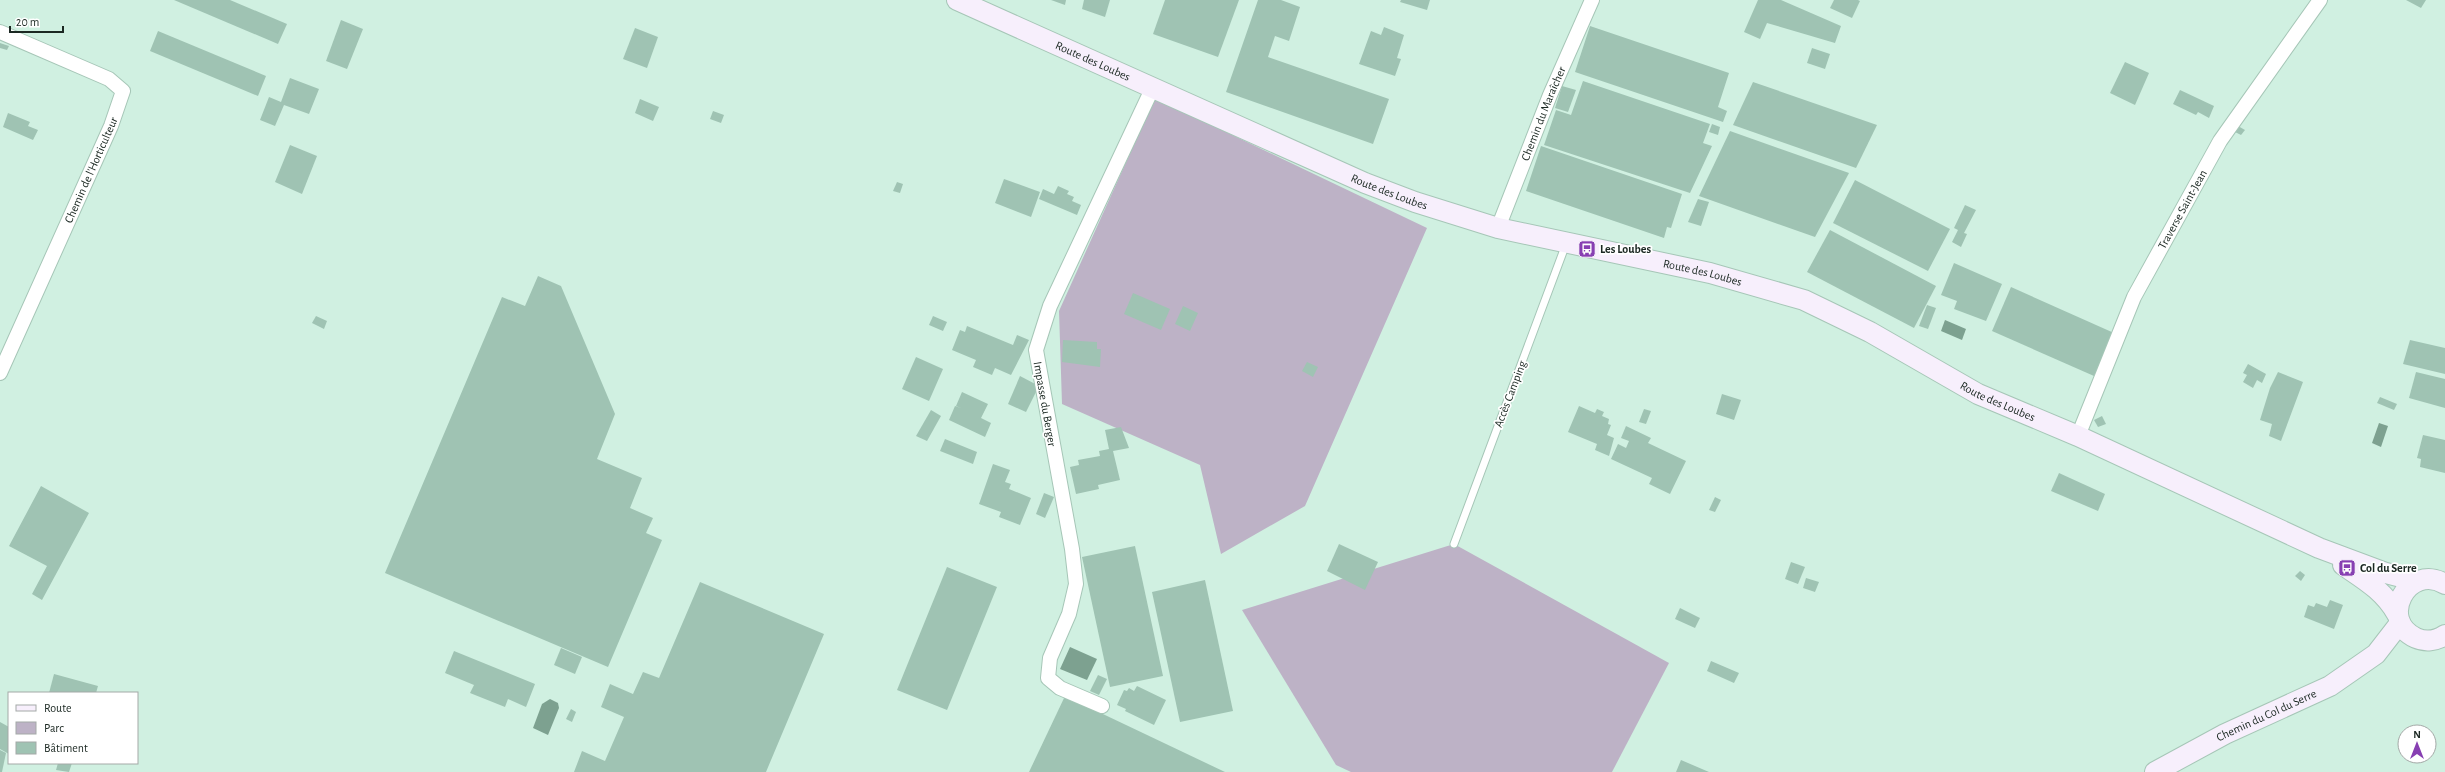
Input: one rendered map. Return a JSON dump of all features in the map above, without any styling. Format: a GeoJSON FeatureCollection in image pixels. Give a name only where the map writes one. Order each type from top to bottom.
{"type":"FeatureCollection","features":[{"type":"Feature","properties":{"kind":"main road","name":"Route des Loubes"},"geometry":{"type":"LineString","coordinates":[[957,0],[1365,183],[1415,202],[1498,228],[1566,244],[1710,274],[1804,300],[1870,332],[1978,394],[2078,436],[2319,548],[2386,573],[2417,581],[2435,579],[2445,584]]}},
{"type":"Feature","properties":{"kind":"main road","name":"Route des Loubes"},"geometry":{"type":"LineString","coordinates":[[2319,548],[2376,587],[2391,602],[2404,630],[2417,638]]}},
{"type":"Feature","properties":{"kind":"main road"},"geometry":{"type":"LineString","coordinates":[[2399,619],[2401,594],[2408,586],[2417,581]]}},
{"type":"Feature","properties":{"kind":"main road","name":"Chemin du Col du Serre"},"geometry":{"type":"LineString","coordinates":[[2376,654],[2399,619]]}},
{"type":"Feature","properties":{"kind":"main road"},"geometry":{"type":"LineString","coordinates":[[2417,638],[2431,640],[2445,635]]}},
{"type":"Feature","properties":{"kind":"main road","name":"Chemin du Col du Serre"},"geometry":{"type":"LineString","coordinates":[[2155,772],[2225,734],[2330,686],[2376,654],[2417,638]]}},
{"type":"Feature","properties":{"kind":"street","name":"Chemin du Maraîcher"},"geometry":{"type":"LineString","coordinates":[[1498,228],[1592,0]]}},
{"type":"Feature","properties":{"kind":"street","name":"Traverse Saint-Jean"},"geometry":{"type":"LineString","coordinates":[[2078,436],[2134,297],[2197,182],[2220,141],[2320,0]]}},
{"type":"Feature","properties":{"kind":"street","name":"Chemin de l'Horticulteur"},"geometry":{"type":"LineString","coordinates":[[0,32],[109,79],[123,91],[111,126],[0,373]]}},
{"type":"Feature","properties":{"kind":"street","name":"Impasse du Berger"},"geometry":{"type":"LineString","coordinates":[[1102,706],[1060,688],[1048,678],[1050,658],[1069,614],[1076,584],[1072,549],[1036,350],[1050,306],[1153,87]]}},
{"type":"Feature","properties":{"kind":"lane","name":"Accès Camping"},"geometry":{"type":"LineString","coordinates":[[1454,544],[1566,244]]}},
{"type":"Feature","properties":{"kind":"green space"},"geometry":{"type":"Polygon","coordinates":[[[1155,98],[1427,228],[1305,506],[1221,554],[1200,465],[1062,404],[1059,311],[1155,98]]]}},
{"type":"Feature","properties":{"kind":"green space"},"geometry":{"type":"Polygon","coordinates":[[[1454,544],[1669,663],[1612,772],[1351,772],[1336,765],[1242,610],[1454,544]]]}},
{"type":"Feature","properties":{"kind":"shaded area"},"geometry":{"type":"Polygon","coordinates":[[[1945,320],[1966,329],[1962,340],[1941,331],[1945,320]]]}},
{"type":"Feature","properties":{"kind":"shaded area"},"geometry":{"type":"Polygon","coordinates":[[[2379,423],[2388,426],[2381,447],[2372,443],[2379,423]]]}},
{"type":"Feature","properties":{"kind":"shaded area"},"geometry":{"type":"Polygon","coordinates":[[[1070,647],[1097,659],[1087,680],[1060,669],[1070,647]]]}},
{"type":"Feature","properties":{"kind":"shaded area"},"geometry":{"type":"Polygon","coordinates":[[[550,699],[558,703],[559,708],[548,735],[533,728],[542,704],[550,699]]]}},
{"type":"Feature","properties":{"kind":"building"},"geometry":{"type":"Polygon","coordinates":[[[174,0],[230,0],[287,24],[278,44],[174,0]]]}},
{"type":"Feature","properties":{"kind":"building"},"geometry":{"type":"Polygon","coordinates":[[[1051,0],[1066,0],[1065,5],[1051,0]]]}},
{"type":"Feature","properties":{"kind":"building"},"geometry":{"type":"Polygon","coordinates":[[[1084,0],[1110,0],[1105,17],[1082,9],[1084,0]]]}},
{"type":"Feature","properties":{"kind":"building"},"geometry":{"type":"Polygon","coordinates":[[[1165,0],[1239,0],[1218,57],[1153,34],[1165,0]]]}},
{"type":"Feature","properties":{"kind":"building"},"geometry":{"type":"Polygon","coordinates":[[[1258,0],[1281,0],[1300,7],[1289,41],[1275,36],[1268,57],[1389,99],[1373,144],[1226,92],[1258,0]]]}},
{"type":"Feature","properties":{"kind":"building"},"geometry":{"type":"Polygon","coordinates":[[[1401,0],[1430,0],[1427,10],[1400,2],[1401,0]]]}},
{"type":"Feature","properties":{"kind":"building"},"geometry":{"type":"Polygon","coordinates":[[[1758,0],[1781,0],[1841,26],[1835,43],[1767,23],[1760,39],[1744,32],[1758,0]]]}},
{"type":"Feature","properties":{"kind":"building"},"geometry":{"type":"Polygon","coordinates":[[[1834,0],[1860,1],[1852,18],[1830,8],[1834,0]]]}},
{"type":"Feature","properties":{"kind":"building"},"geometry":{"type":"Polygon","coordinates":[[[2406,0],[2426,0],[2421,8],[2406,0]]]}},
{"type":"Feature","properties":{"kind":"building"},"geometry":{"type":"Polygon","coordinates":[[[341,20],[363,29],[347,69],[326,61],[341,20]]]}},
{"type":"Feature","properties":{"kind":"building"},"geometry":{"type":"Polygon","coordinates":[[[1590,26],[1729,73],[1718,107],[1727,111],[1723,122],[1575,72],[1590,26]]]}},
{"type":"Feature","properties":{"kind":"building"},"geometry":{"type":"Polygon","coordinates":[[[1384,27],[1404,35],[1397,58],[1401,59],[1395,76],[1359,64],[1371,31],[1381,35],[1384,27]]]}},
{"type":"Feature","properties":{"kind":"building"},"geometry":{"type":"Polygon","coordinates":[[[635,28],[658,37],[647,68],[623,59],[635,28]]]}},
{"type":"Feature","properties":{"kind":"building"},"geometry":{"type":"Polygon","coordinates":[[[158,31],[266,76],[258,96],[150,51],[158,31]]]}},
{"type":"Feature","properties":{"kind":"building"},"geometry":{"type":"Polygon","coordinates":[[[0,43],[9,46],[7,50],[0,48],[0,43]]]}},
{"type":"Feature","properties":{"kind":"building"},"geometry":{"type":"Polygon","coordinates":[[[1812,48],[1830,54],[1825,69],[1807,63],[1812,48]]]}},
{"type":"Feature","properties":{"kind":"building"},"geometry":{"type":"Polygon","coordinates":[[[2125,62],[2149,73],[2135,105],[2110,93],[2125,62]]]}},
{"type":"Feature","properties":{"kind":"building"},"geometry":{"type":"Polygon","coordinates":[[[290,78],[319,89],[309,114],[284,105],[275,126],[260,120],[269,97],[281,102],[290,78]]]}},
{"type":"Feature","properties":{"kind":"building"},"geometry":{"type":"Polygon","coordinates":[[[1583,81],[1710,124],[1703,143],[1712,146],[1690,193],[1544,145],[1556,110],[1571,115],[1583,81]]]}},
{"type":"Feature","properties":{"kind":"building"},"geometry":{"type":"Polygon","coordinates":[[[1753,82],[1877,125],[1856,168],[1733,125],[1753,82]]]}},
{"type":"Feature","properties":{"kind":"building"},"geometry":{"type":"Polygon","coordinates":[[[1562,86],[1576,90],[1568,112],[1555,108],[1562,86]]]}},
{"type":"Feature","properties":{"kind":"building"},"geometry":{"type":"Polygon","coordinates":[[[2180,90],[2214,106],[2209,118],[2198,112],[2196,115],[2173,104],[2180,90]]]}},
{"type":"Feature","properties":{"kind":"building"},"geometry":{"type":"Polygon","coordinates":[[[640,99],[659,107],[653,121],[635,113],[640,99]]]}},
{"type":"Feature","properties":{"kind":"building"},"geometry":{"type":"Polygon","coordinates":[[[713,111],[724,115],[721,123],[710,119],[713,111]]]}},
{"type":"Feature","properties":{"kind":"building"},"geometry":{"type":"Polygon","coordinates":[[[8,113],[30,122],[28,126],[38,130],[33,140],[3,127],[8,113]]]}},
{"type":"Feature","properties":{"kind":"building"},"geometry":{"type":"Polygon","coordinates":[[[1712,124],[1720,127],[1718,135],[1709,132],[1712,124]]]}},
{"type":"Feature","properties":{"kind":"building"},"geometry":{"type":"Polygon","coordinates":[[[2238,126],[2245,130],[2241,135],[2235,132],[2238,126]]]}},
{"type":"Feature","properties":{"kind":"building"},"geometry":{"type":"Polygon","coordinates":[[[1730,131],[1849,173],[1815,237],[1699,196],[1730,131]]]}},
{"type":"Feature","properties":{"kind":"building"},"geometry":{"type":"Polygon","coordinates":[[[290,145],[317,156],[302,194],[275,182],[290,145]]]}},
{"type":"Feature","properties":{"kind":"building"},"geometry":{"type":"Polygon","coordinates":[[[1541,146],[1682,194],[1671,228],[1667,227],[1664,238],[1526,191],[1541,146]]]}},
{"type":"Feature","properties":{"kind":"building"},"geometry":{"type":"Polygon","coordinates":[[[1004,179],[1040,192],[1031,217],[995,203],[1004,179]]]}},
{"type":"Feature","properties":{"kind":"building"},"geometry":{"type":"Polygon","coordinates":[[[1855,180],[1950,229],[1928,271],[1833,223],[1855,180]]]}},
{"type":"Feature","properties":{"kind":"building"},"geometry":{"type":"Polygon","coordinates":[[[897,182],[903,184],[900,193],[893,191],[897,182]]]}},
{"type":"Feature","properties":{"kind":"building"},"geometry":{"type":"Polygon","coordinates":[[[1058,186],[1069,191],[1067,194],[1074,197],[1072,201],[1081,205],[1077,215],[1039,199],[1043,189],[1054,194],[1058,186]]]}},
{"type":"Feature","properties":{"kind":"building"},"geometry":{"type":"Polygon","coordinates":[[[1698,199],[1709,202],[1701,226],[1688,222],[1698,199]]]}},
{"type":"Feature","properties":{"kind":"building"},"geometry":{"type":"Polygon","coordinates":[[[1965,205],[1976,210],[1964,233],[1967,234],[1961,247],[1952,242],[1958,230],[1954,228],[1965,205]]]}},
{"type":"Feature","properties":{"kind":"building"},"geometry":{"type":"Polygon","coordinates":[[[1830,230],[1936,286],[1914,328],[1807,272],[1830,230]]]}},
{"type":"Feature","properties":{"kind":"building"},"geometry":{"type":"Polygon","coordinates":[[[1954,263],[2002,284],[1986,321],[1954,309],[1957,301],[1941,295],[1954,263]]]}},
{"type":"Feature","properties":{"kind":"building"},"geometry":{"type":"Polygon","coordinates":[[[538,276],[561,286],[615,414],[597,459],[642,478],[630,508],[653,518],[646,533],[662,540],[608,667],[385,573],[502,297],[525,306],[538,276]]]}},
{"type":"Feature","properties":{"kind":"building"},"geometry":{"type":"Polygon","coordinates":[[[2011,287],[2114,333],[2094,376],[1992,331],[2011,287]]]}},
{"type":"Feature","properties":{"kind":"building"},"geometry":{"type":"Polygon","coordinates":[[[1133,293],[1170,309],[1161,330],[1124,314],[1133,293]]]}},
{"type":"Feature","properties":{"kind":"building"},"geometry":{"type":"Polygon","coordinates":[[[1927,305],[1936,308],[1928,329],[1919,326],[1927,305]]]}},
{"type":"Feature","properties":{"kind":"building"},"geometry":{"type":"Polygon","coordinates":[[[1183,306],[1198,313],[1190,331],[1175,324],[1183,306]]]}},
{"type":"Feature","properties":{"kind":"building"},"geometry":{"type":"Polygon","coordinates":[[[316,316],[327,321],[324,329],[312,323],[316,316]]]}},
{"type":"Feature","properties":{"kind":"building"},"geometry":{"type":"Polygon","coordinates":[[[933,316],[947,322],[943,331],[929,325],[933,316]]]}},
{"type":"Feature","properties":{"kind":"building"},"geometry":{"type":"Polygon","coordinates":[[[967,326],[1013,345],[1017,335],[1029,340],[1011,375],[995,368],[992,375],[973,367],[976,360],[952,350],[960,330],[965,332],[967,326]]]}},
{"type":"Feature","properties":{"kind":"building"},"geometry":{"type":"Polygon","coordinates":[[[1063,340],[1097,342],[1097,349],[1101,349],[1100,367],[1062,362],[1063,340]]]}},
{"type":"Feature","properties":{"kind":"building"},"geometry":{"type":"Polygon","coordinates":[[[2410,340],[2445,348],[2445,374],[2403,364],[2410,340]]]}},
{"type":"Feature","properties":{"kind":"building"},"geometry":{"type":"Polygon","coordinates":[[[916,357],[943,369],[929,401],[902,389],[916,357]]]}},
{"type":"Feature","properties":{"kind":"building"},"geometry":{"type":"Polygon","coordinates":[[[1307,362],[1318,367],[1313,377],[1302,371],[1307,362]]]}},
{"type":"Feature","properties":{"kind":"building"},"geometry":{"type":"Polygon","coordinates":[[[2248,364],[2266,374],[2262,383],[2257,380],[2253,388],[2243,382],[2247,375],[2243,373],[2248,364]]]}},
{"type":"Feature","properties":{"kind":"building"},"geometry":{"type":"Polygon","coordinates":[[[2278,372],[2303,382],[2281,441],[2269,436],[2272,424],[2260,420],[2270,388],[2278,372]]]}},
{"type":"Feature","properties":{"kind":"building"},"geometry":{"type":"Polygon","coordinates":[[[2416,372],[2445,379],[2445,408],[2409,398],[2416,372]]]}},
{"type":"Feature","properties":{"kind":"building"},"geometry":{"type":"Polygon","coordinates":[[[1020,376],[1039,386],[1026,412],[1008,404],[1020,376]]]}},
{"type":"Feature","properties":{"kind":"building"},"geometry":{"type":"Polygon","coordinates":[[[962,392],[988,404],[981,418],[991,423],[985,437],[949,420],[955,406],[961,408],[956,406],[962,392]]]}},
{"type":"Feature","properties":{"kind":"building"},"geometry":{"type":"Polygon","coordinates":[[[1722,394],[1741,400],[1734,420],[1716,414],[1722,394]]]}},
{"type":"Feature","properties":{"kind":"building"},"geometry":{"type":"Polygon","coordinates":[[[2380,397],[2397,404],[2394,410],[2377,403],[2380,397]]]}},
{"type":"Feature","properties":{"kind":"building"},"geometry":{"type":"Polygon","coordinates":[[[1579,406],[1595,413],[1597,409],[1604,412],[1602,416],[1609,419],[1608,424],[1611,425],[1607,435],[1614,438],[1609,456],[1595,450],[1597,444],[1568,432],[1579,406]]]}},
{"type":"Feature","properties":{"kind":"building"},"geometry":{"type":"Polygon","coordinates":[[[1644,409],[1651,411],[1646,424],[1639,422],[1644,409]]]}},
{"type":"Feature","properties":{"kind":"building"},"geometry":{"type":"Polygon","coordinates":[[[931,410],[941,416],[927,441],[916,436],[931,410]]]}},
{"type":"Feature","properties":{"kind":"building"},"geometry":{"type":"Polygon","coordinates":[[[2102,416],[2106,424],[2098,427],[2094,420],[2102,416]]]}},
{"type":"Feature","properties":{"kind":"building"},"geometry":{"type":"Polygon","coordinates":[[[1626,426],[1651,438],[1648,443],[1686,461],[1670,494],[1649,484],[1652,478],[1611,459],[1618,444],[1626,448],[1629,441],[1621,438],[1626,426]]]}},
{"type":"Feature","properties":{"kind":"building"},"geometry":{"type":"Polygon","coordinates":[[[1121,427],[1129,448],[1113,451],[1120,480],[1098,485],[1099,489],[1076,494],[1070,467],[1079,465],[1078,460],[1100,456],[1099,451],[1109,449],[1105,430],[1121,427]]]}},
{"type":"Feature","properties":{"kind":"building"},"geometry":{"type":"Polygon","coordinates":[[[2423,435],[2445,440],[2445,473],[2420,467],[2421,459],[2417,458],[2423,435]]]}},
{"type":"Feature","properties":{"kind":"building"},"geometry":{"type":"Polygon","coordinates":[[[945,439],[977,452],[973,464],[940,451],[945,439]]]}},
{"type":"Feature","properties":{"kind":"building"},"geometry":{"type":"Polygon","coordinates":[[[993,464],[1010,470],[1005,482],[1011,484],[1009,489],[1031,498],[1020,525],[999,517],[1001,512],[979,504],[993,464]]]}},
{"type":"Feature","properties":{"kind":"building"},"geometry":{"type":"Polygon","coordinates":[[[2059,473],[2105,494],[2098,511],[2051,491],[2059,473]]]}},
{"type":"Feature","properties":{"kind":"building"},"geometry":{"type":"Polygon","coordinates":[[[41,486],[89,513],[42,600],[32,594],[47,566],[9,546],[41,486]]]}},
{"type":"Feature","properties":{"kind":"building"},"geometry":{"type":"Polygon","coordinates":[[[1044,493],[1054,497],[1045,518],[1036,514],[1044,493]]]}},
{"type":"Feature","properties":{"kind":"building"},"geometry":{"type":"Polygon","coordinates":[[[1715,497],[1721,500],[1715,512],[1709,510],[1715,497]]]}},
{"type":"Feature","properties":{"kind":"building"},"geometry":{"type":"Polygon","coordinates":[[[1339,544],[1378,562],[1365,590],[1327,571],[1339,544]]]}},
{"type":"Feature","properties":{"kind":"building"},"geometry":{"type":"Polygon","coordinates":[[[1135,546],[1163,676],[1110,687],[1082,557],[1135,546]]]}},
{"type":"Feature","properties":{"kind":"building"},"geometry":{"type":"Polygon","coordinates":[[[1791,562],[1805,567],[1798,584],[1785,579],[1791,562]]]}},
{"type":"Feature","properties":{"kind":"building"},"geometry":{"type":"Polygon","coordinates":[[[947,567],[997,587],[947,710],[897,690],[947,567]]]}},
{"type":"Feature","properties":{"kind":"building"},"geometry":{"type":"Polygon","coordinates":[[[2300,571],[2305,575],[2301,581],[2295,576],[2300,571]]]}},
{"type":"Feature","properties":{"kind":"building"},"geometry":{"type":"Polygon","coordinates":[[[1806,578],[1819,582],[1815,592],[1803,588],[1806,578]]]}},
{"type":"Feature","properties":{"kind":"building"},"geometry":{"type":"Polygon","coordinates":[[[1205,580],[1233,711],[1180,722],[1152,592],[1205,580]]]}},
{"type":"Feature","properties":{"kind":"building"},"geometry":{"type":"Polygon","coordinates":[[[700,582],[824,634],[766,772],[574,772],[582,751],[605,761],[624,717],[601,707],[610,684],[633,694],[643,672],[659,678],[700,582]]]}},
{"type":"Feature","properties":{"kind":"building"},"geometry":{"type":"Polygon","coordinates":[[[2330,600],[2343,605],[2334,629],[2304,617],[2308,605],[2314,607],[2316,603],[2327,607],[2330,600]]]}},
{"type":"Feature","properties":{"kind":"building"},"geometry":{"type":"Polygon","coordinates":[[[1680,608],[1700,618],[1695,628],[1675,619],[1680,608]]]}},
{"type":"Feature","properties":{"kind":"building"},"geometry":{"type":"Polygon","coordinates":[[[561,648],[582,657],[575,674],[554,665],[561,648]]]}},
{"type":"Feature","properties":{"kind":"building"},"geometry":{"type":"Polygon","coordinates":[[[454,651],[535,684],[526,707],[508,699],[505,707],[470,693],[474,685],[445,673],[454,651]]]}},
{"type":"Feature","properties":{"kind":"building"},"geometry":{"type":"Polygon","coordinates":[[[1711,661],[1739,673],[1734,683],[1707,671],[1711,661]]]}},
{"type":"Feature","properties":{"kind":"building"},"geometry":{"type":"Polygon","coordinates":[[[54,674],[98,686],[96,692],[49,692],[54,674]]]}},
{"type":"Feature","properties":{"kind":"building"},"geometry":{"type":"Polygon","coordinates":[[[1098,675],[1107,679],[1099,695],[1090,691],[1098,675]]]}},
{"type":"Feature","properties":{"kind":"building"},"geometry":{"type":"Polygon","coordinates":[[[1137,686],[1166,700],[1154,725],[1125,711],[1126,709],[1117,705],[1124,690],[1127,691],[1129,688],[1134,691],[1137,686]]]}},
{"type":"Feature","properties":{"kind":"building"},"geometry":{"type":"Polygon","coordinates":[[[1065,696],[1225,772],[1029,772],[1065,696]]]}},
{"type":"Feature","properties":{"kind":"building"},"geometry":{"type":"Polygon","coordinates":[[[571,709],[576,712],[572,722],[566,719],[571,709]]]}},
{"type":"Feature","properties":{"kind":"building"},"geometry":{"type":"Polygon","coordinates":[[[0,722],[8,726],[8,753],[0,749],[0,722]]]}},
{"type":"Feature","properties":{"kind":"building"},"geometry":{"type":"Polygon","coordinates":[[[0,750],[6,753],[2,772],[0,772],[0,750]]]}},
{"type":"Feature","properties":{"kind":"building"},"geometry":{"type":"Polygon","coordinates":[[[1681,760],[1709,772],[1676,772],[1681,760]]]}},
{"type":"Feature","properties":{"kind":"building"},"geometry":{"type":"Polygon","coordinates":[[[58,764],[72,764],[69,772],[56,770],[58,764]]]}},
{"type":"Feature","properties":{"kind":"place","name":"Les Loubes"},"geometry":{"type":"Point","coordinates":[1587,249]}},
{"type":"Feature","properties":{"kind":"place","name":"Col du Serre"},"geometry":{"type":"Point","coordinates":[2347,568]}}]}
